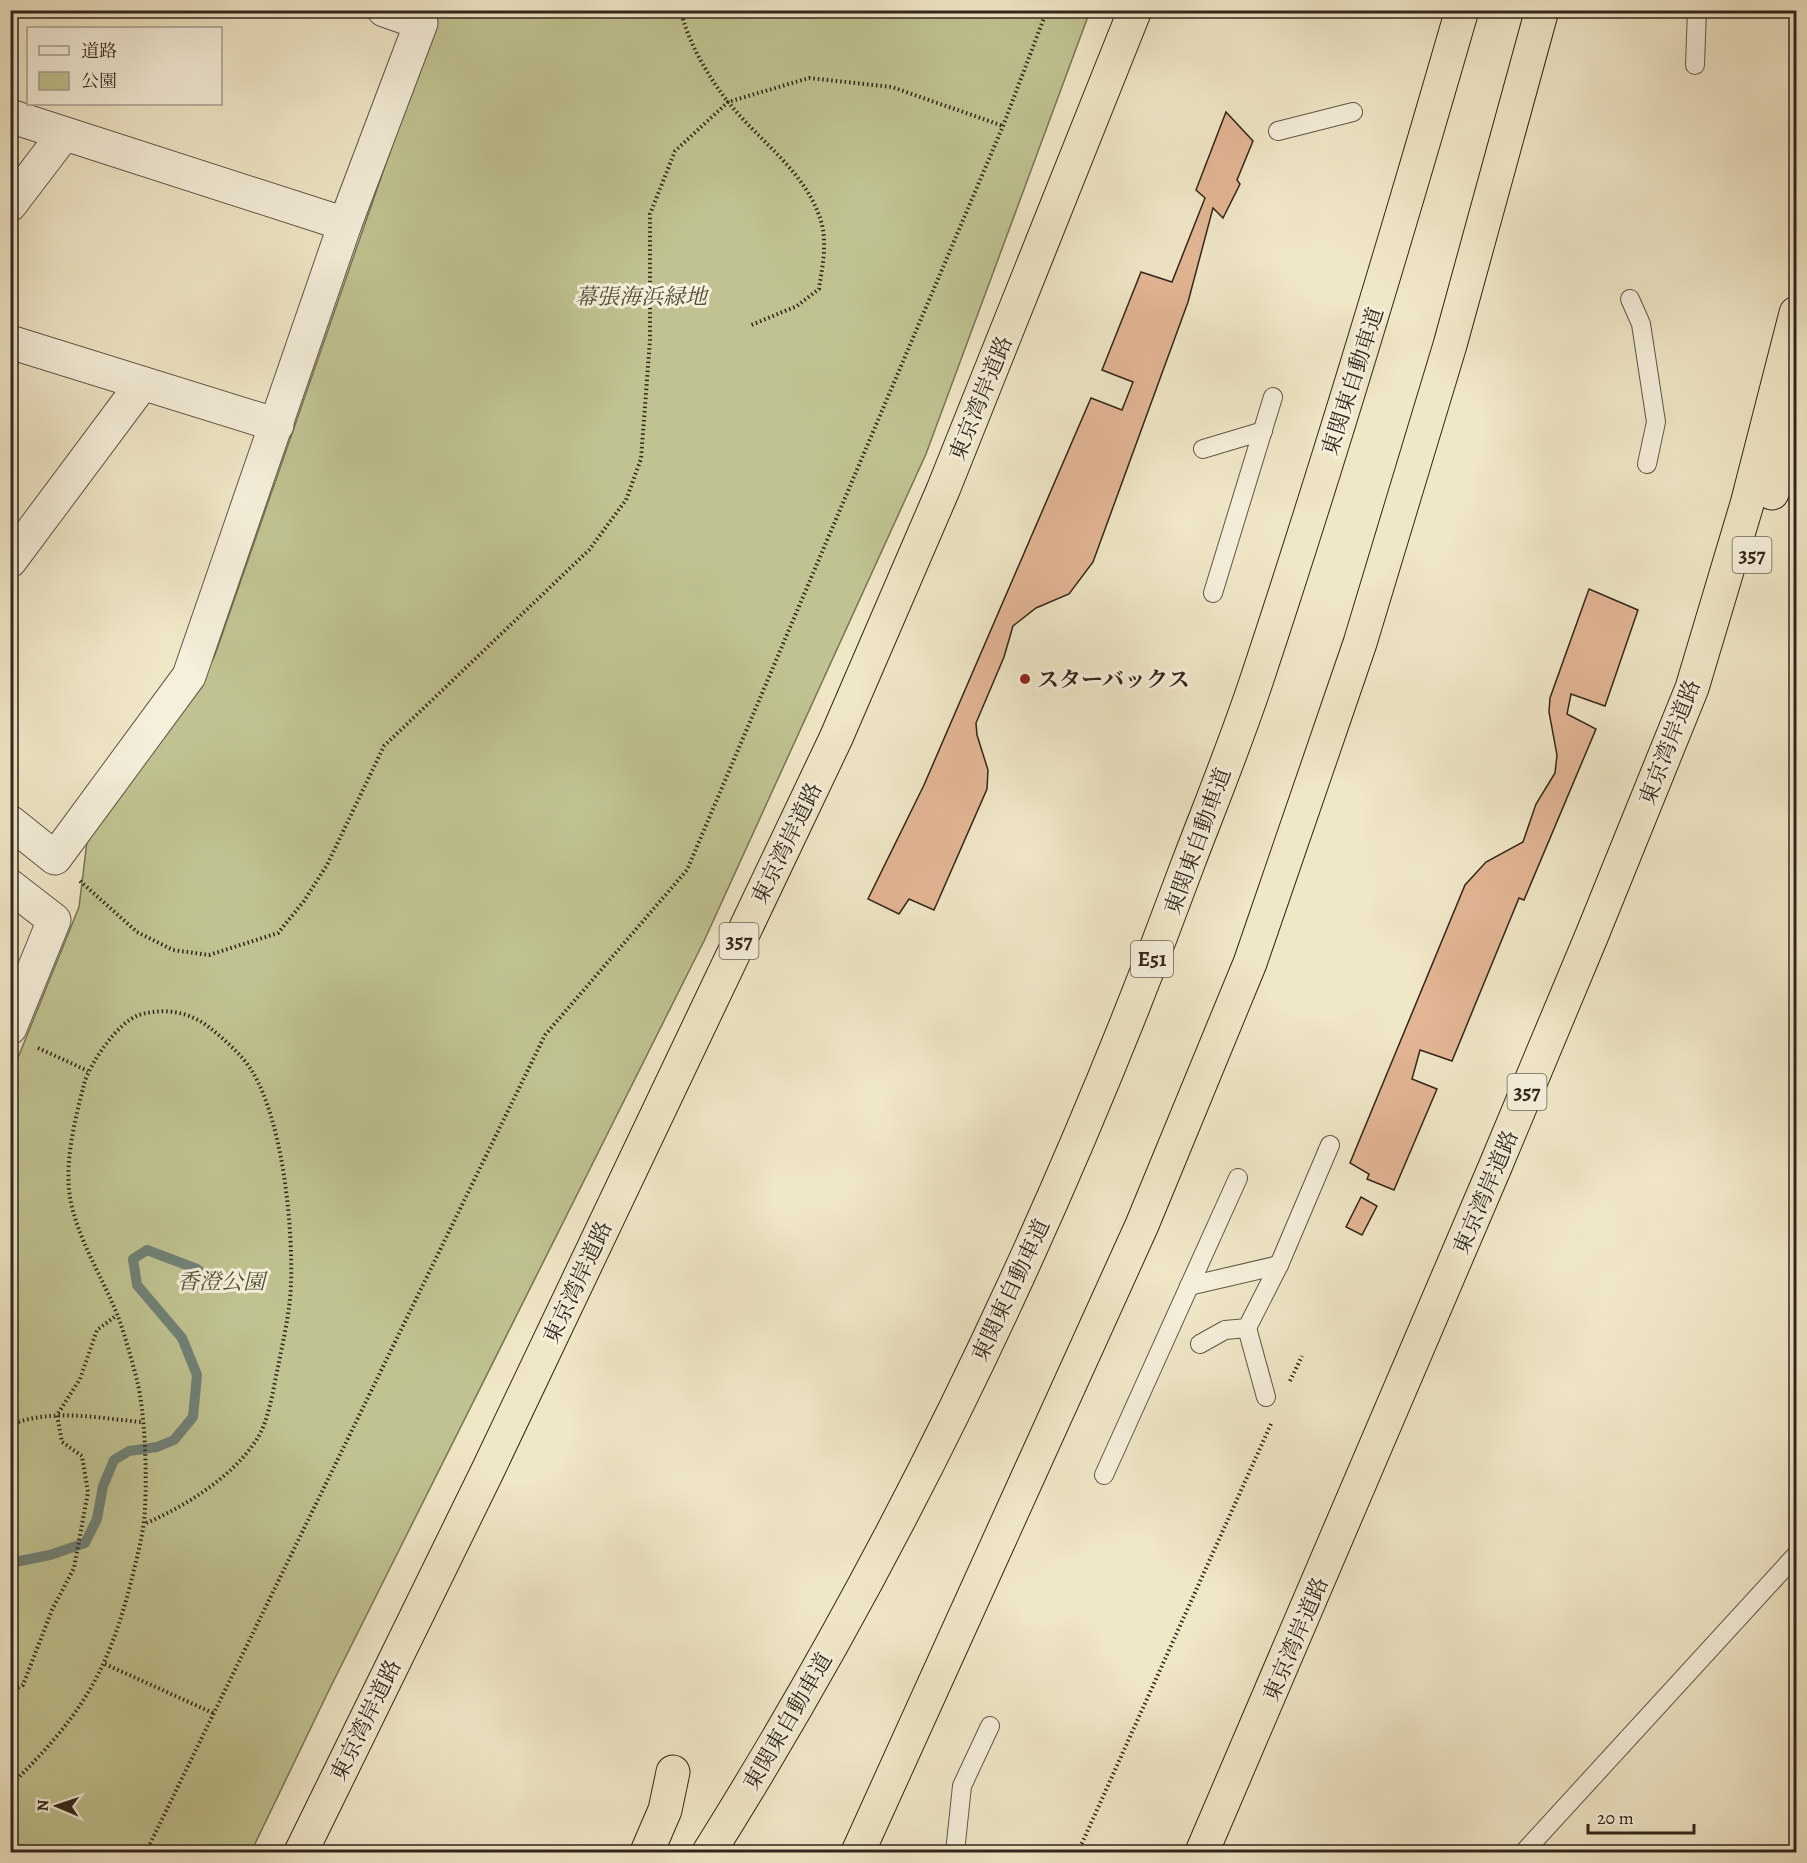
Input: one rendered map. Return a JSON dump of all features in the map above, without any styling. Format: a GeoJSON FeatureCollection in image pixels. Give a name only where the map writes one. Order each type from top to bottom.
{"type":"FeatureCollection","features":[{"type":"Feature","properties":{"kind":"highway","name":"東京湾岸道路"},"geometry":{"type":"LineString","coordinates":[[301,1852],[488,1470],[836,738],[943,490],[1135,10]]}},
{"type":"Feature","properties":{"kind":"highway","name":"東関東自動車道"},"geometry":{"type":"LineString","coordinates":[[710,1852],[756,1779],[881,1556],[999,1315],[1099,1096],[1254,686],[1373,318],[1462,10]]}},
{"type":"Feature","properties":{"kind":"highway"},"geometry":{"type":"LineString","coordinates":[[858,1852],[1142,1225],[1250,963],[1367,620],[1450,345],[1542,10]]}},
{"type":"Feature","properties":{"kind":"highway","name":"東京湾岸道路"},"geometry":{"type":"LineString","coordinates":[[1202,1852],[1500,1156],[1692,688],[1748,504],[1797,313]]}},
{"type":"Feature","properties":{"kind":"highway","name":"357"},"geometry":{"type":"LineString","coordinates":[[1692,688],[1735,608],[1797,415]]}},
{"type":"Feature","properties":{"kind":"highway"},"geometry":{"type":"LineString","coordinates":[[647,1852],[665,1810],[673,1772]]}},
{"type":"Feature","properties":{"kind":"street"},"geometry":{"type":"LineString","coordinates":[[10,822],[55,858],[189,676],[345,224],[421,23],[384,10]]}},
{"type":"Feature","properties":{"kind":"street"},"geometry":{"type":"LineString","coordinates":[[10,116],[345,224]]}},
{"type":"Feature","properties":{"kind":"street"},"geometry":{"type":"LineString","coordinates":[[10,206],[64,134]]}},
{"type":"Feature","properties":{"kind":"street"},"geometry":{"type":"LineString","coordinates":[[10,342],[277,425]]}},
{"type":"Feature","properties":{"kind":"street"},"geometry":{"type":"LineString","coordinates":[[10,561],[142,384]]}},
{"type":"Feature","properties":{"kind":"street"},"geometry":{"type":"LineString","coordinates":[[10,886],[54,920],[20,1036]]}},
{"type":"Feature","properties":{"kind":"lane"},"geometry":{"type":"LineString","coordinates":[[1695,65],[1697,10]]}},
{"type":"Feature","properties":{"kind":"lane"},"geometry":{"type":"LineString","coordinates":[[1278,131],[1353,112]]}},
{"type":"Feature","properties":{"kind":"lane"},"geometry":{"type":"LineString","coordinates":[[1630,299],[1641,324],[1656,422],[1647,464]]}},
{"type":"Feature","properties":{"kind":"lane"},"geometry":{"type":"LineString","coordinates":[[1213,593],[1273,397]]}},
{"type":"Feature","properties":{"kind":"lane"},"geometry":{"type":"LineString","coordinates":[[1203,449],[1263,431]]}},
{"type":"Feature","properties":{"kind":"lane"},"geometry":{"type":"LineString","coordinates":[[1266,1396],[1247,1328],[1279,1264],[1330,1145]]}},
{"type":"Feature","properties":{"kind":"lane"},"geometry":{"type":"LineString","coordinates":[[1104,1475],[1238,1178]]}},
{"type":"Feature","properties":{"kind":"lane"},"geometry":{"type":"LineString","coordinates":[[1189,1286],[1279,1264]]}},
{"type":"Feature","properties":{"kind":"lane"},"geometry":{"type":"LineString","coordinates":[[1200,1344],[1225,1330],[1247,1328]]}},
{"type":"Feature","properties":{"kind":"lane"},"geometry":{"type":"LineString","coordinates":[[1524,1852],[1797,1555]]}},
{"type":"Feature","properties":{"kind":"lane"},"geometry":{"type":"LineString","coordinates":[[955,1852],[962,1786],[990,1726]]}},
{"type":"Feature","properties":{"kind":"path"},"geometry":{"type":"LineString","coordinates":[[681,10],[684,30],[728,102],[801,182],[822,225],[824,255],[819,289],[797,306],[749,326]]}},
{"type":"Feature","properties":{"kind":"path"},"geometry":{"type":"LineString","coordinates":[[146,1852],[545,1035],[687,870],[1003,126],[1047,10]]}},
{"type":"Feature","properties":{"kind":"path"},"geometry":{"type":"LineString","coordinates":[[55,858],[137,932],[173,950],[209,955],[278,933],[327,865],[384,746],[589,550],[626,500],[641,459],[650,340],[650,214],[675,151],[728,102],[808,78],[892,87],[1003,126]]}},
{"type":"Feature","properties":{"kind":"path"},"geometry":{"type":"LineString","coordinates":[[10,1786],[51,1747],[88,1697],[105,1664],[117,1635],[144,1524],[145,1505],[138,1384],[117,1315],[84,1244],[70,1199],[71,1135],[88,1071],[97,1053],[136,1016],[168,1010],[196,1017],[224,1039],[252,1071],[272,1119],[290,1229],[291,1288],[284,1340],[272,1396],[258,1439],[222,1478],[179,1509],[144,1524]]}},
{"type":"Feature","properties":{"kind":"path"},"geometry":{"type":"LineString","coordinates":[[20,1036],[88,1071]]}},
{"type":"Feature","properties":{"kind":"path"},"geometry":{"type":"LineString","coordinates":[[10,1692],[23,1685],[52,1610],[74,1568],[88,1492],[82,1456],[62,1442],[57,1415],[80,1379],[97,1330],[117,1315]]}},
{"type":"Feature","properties":{"kind":"path"},"geometry":{"type":"LineString","coordinates":[[1287,1388],[1302,1356]]}},
{"type":"Feature","properties":{"kind":"path"},"geometry":{"type":"LineString","coordinates":[[10,1425],[33,1416],[57,1415],[141,1422]]}},
{"type":"Feature","properties":{"kind":"path"},"geometry":{"type":"LineString","coordinates":[[1078,1852],[1273,1420]]}},
{"type":"Feature","properties":{"kind":"path"},"geometry":{"type":"LineString","coordinates":[[105,1664],[213,1713]]}},
{"type":"Feature","properties":{"kind":"green space","name":"幕張海浜緑地"},"geometry":{"type":"Polygon","coordinates":[[[439,11],[1090,11],[926,454],[704,941],[331,1686],[251,1852],[11,1852],[11,1075],[79,907],[87,841],[193,697],[215,655],[439,11]]]}},
{"type":"Feature","properties":{"kind":"building"},"geometry":{"type":"Polygon","coordinates":[[[1226,112],[1253,141],[1237,180],[1240,184],[1223,218],[1213,208],[1188,302],[1093,562],[1069,594],[1036,608],[1013,626],[1004,657],[976,723],[977,735],[988,770],[987,789],[934,910],[909,899],[899,914],[868,899],[924,785],[1091,398],[1122,410],[1133,382],[1102,370],[1141,272],[1172,282],[1205,198],[1196,190],[1226,112]]]}},
{"type":"Feature","properties":{"kind":"building"},"geometry":{"type":"Polygon","coordinates":[[[1589,589],[1638,610],[1605,706],[1571,694],[1567,714],[1596,729],[1524,900],[1519,898],[1452,1061],[1420,1050],[1412,1079],[1437,1089],[1394,1190],[1367,1179],[1369,1174],[1350,1163],[1465,885],[1486,862],[1523,842],[1536,804],[1555,773],[1557,755],[1549,712],[1550,698],[1589,589]]]}},
{"type":"Feature","properties":{"kind":"building"},"geometry":{"type":"Polygon","coordinates":[[[1361,1197],[1377,1206],[1362,1235],[1346,1227],[1361,1197]]]}},
{"type":"Feature","properties":{"kind":"waterway"},"geometry":{"type":"LineString","coordinates":[[10,1563],[50,1555],[85,1543],[97,1519],[103,1486],[114,1460],[129,1451],[157,1447],[174,1440],[193,1417],[197,1375],[182,1338],[137,1285],[133,1259],[147,1250],[197,1269],[210,1281]]}},
{"type":"Feature","properties":{"kind":"place","name":"スターバックス"},"geometry":{"type":"Point","coordinates":[1025,679]}},
{"type":"Feature","properties":{"kind":"park label","name":"香澄公園"},"geometry":{"type":"Point","coordinates":[221,1281]}}]}
